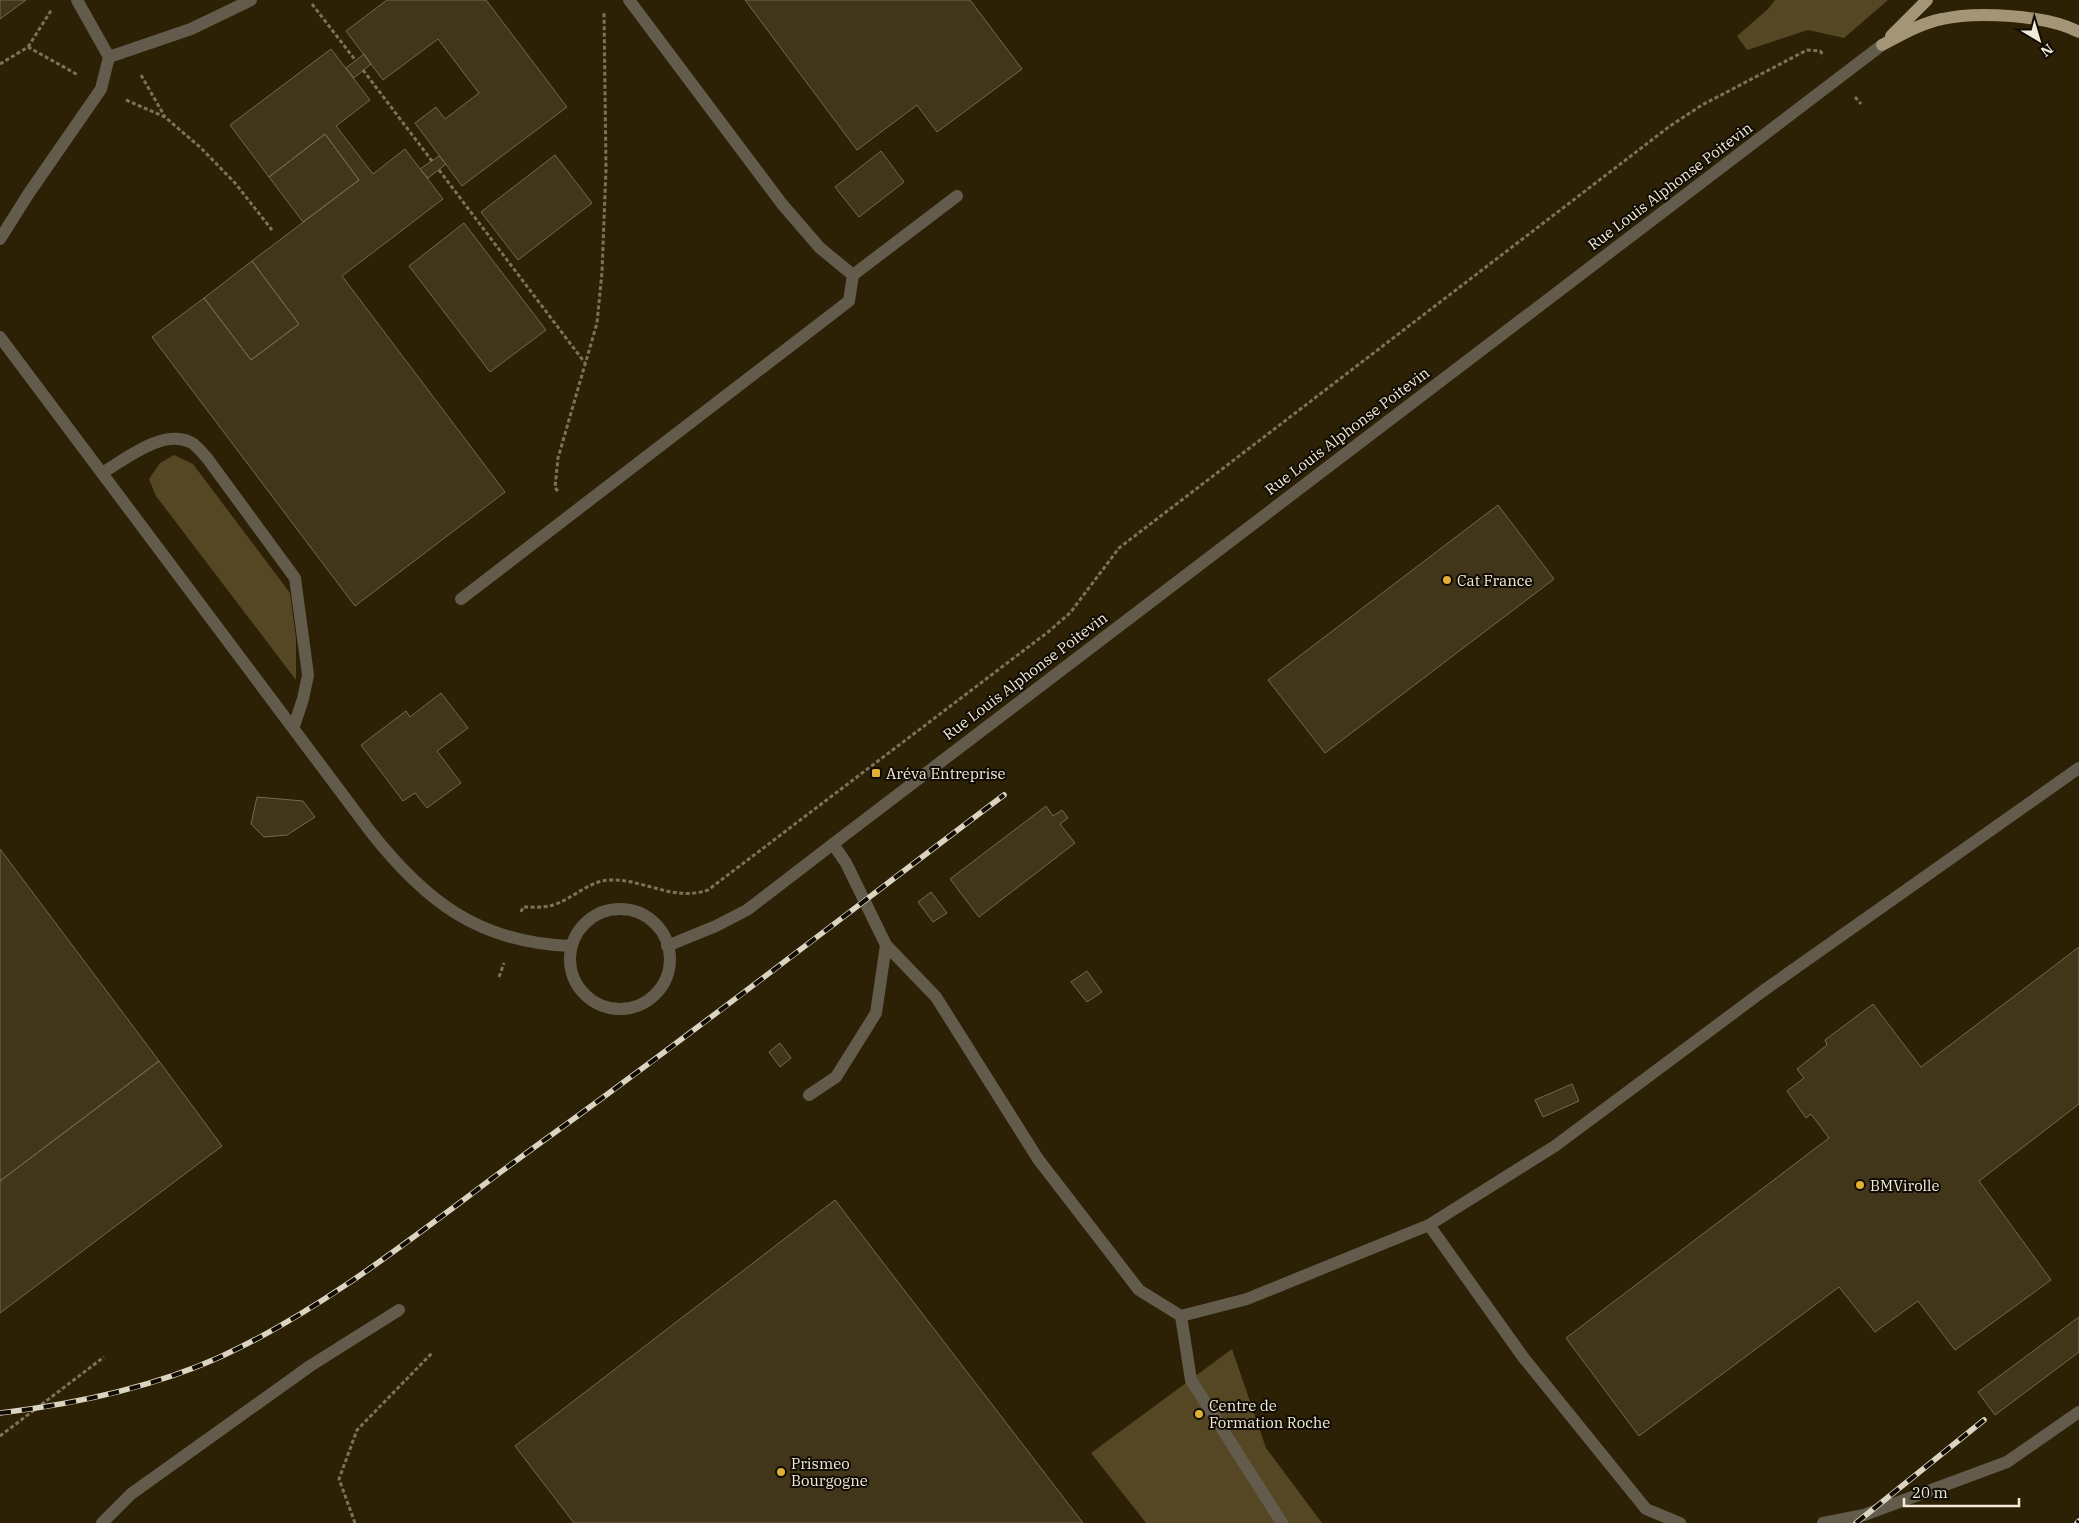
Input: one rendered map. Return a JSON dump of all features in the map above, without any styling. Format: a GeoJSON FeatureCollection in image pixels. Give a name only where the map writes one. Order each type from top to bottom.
{"type":"FeatureCollection","features":[{"type":"Feature","properties":{"kind":"main road"},"geometry":{"type":"LineString","coordinates":[[1882,45],[1927,0]]}},
{"type":"Feature","properties":{"kind":"main road"},"geometry":{"type":"LineString","coordinates":[[1882,45],[1914,28],[1940,19],[1963,15],[2002,16],[2039,20],[2079,32]]}},
{"type":"Feature","properties":{"kind":"street"},"geometry":{"type":"LineString","coordinates":[[0,239],[29,193],[101,89],[109,57],[78,0]]}},
{"type":"Feature","properties":{"kind":"street"},"geometry":{"type":"LineString","coordinates":[[109,57],[191,29],[251,0]]}},
{"type":"Feature","properties":{"kind":"street"},"geometry":{"type":"LineString","coordinates":[[630,0],[782,204],[820,248],[853,275]]}},
{"type":"Feature","properties":{"kind":"street","name":"Rue Louis Alphonse Poitevin"},"geometry":{"type":"LineString","coordinates":[[668,946],[716,926],[746,910],[1882,45]]}},
{"type":"Feature","properties":{"kind":"street"},"geometry":{"type":"LineString","coordinates":[[461,599],[848,301],[853,275],[957,196]]}},
{"type":"Feature","properties":{"kind":"street"},"geometry":{"type":"LineString","coordinates":[[0,337],[294,726],[370,831],[409,878],[432,897],[463,918],[513,938],[550,945],[571,946]]}},
{"type":"Feature","properties":{"kind":"street"},"geometry":{"type":"LineString","coordinates":[[102,473],[157,441],[175,437],[192,442],[207,458],[295,578],[308,675],[303,699],[294,726]]}},
{"type":"Feature","properties":{"kind":"street"},"geometry":{"type":"LineString","coordinates":[[833,844],[846,863],[886,945],[936,997],[1038,1159],[1139,1290],[1181,1316],[1247,1299],[1429,1225],[1555,1146],[1763,991],[2079,768]]}},
{"type":"Feature","properties":{"kind":"street"},"geometry":{"type":"LineString","coordinates":[[618,909],[636,911],[647,917],[660,930],[668,946],[668,972],[662,985],[643,1003],[617,1008],[604,1006],[592,1001],[582,992],[571,970],[571,946],[582,926],[591,918],[601,913],[618,909]]}},
{"type":"Feature","properties":{"kind":"street"},"geometry":{"type":"LineString","coordinates":[[809,1095],[836,1077],[876,1013],[886,945]]}},
{"type":"Feature","properties":{"kind":"street"},"geometry":{"type":"LineString","coordinates":[[1429,1225],[1523,1357],[1646,1509],[1680,1523]]}},
{"type":"Feature","properties":{"kind":"street"},"geometry":{"type":"LineString","coordinates":[[107,1521],[131,1494],[310,1366],[399,1310]]}},
{"type":"Feature","properties":{"kind":"street"},"geometry":{"type":"LineString","coordinates":[[1181,1316],[1191,1380],[1282,1523]]}},
{"type":"Feature","properties":{"kind":"street"},"geometry":{"type":"LineString","coordinates":[[1823,1523],[1864,1515],[2007,1462],[2079,1412]]}},
{"type":"Feature","properties":{"kind":"path"},"geometry":{"type":"LineString","coordinates":[[312,4],[356,61]]}},
{"type":"Feature","properties":{"kind":"path"},"geometry":{"type":"LineString","coordinates":[[0,64],[28,46],[54,5]]}},
{"type":"Feature","properties":{"kind":"path"},"geometry":{"type":"LineString","coordinates":[[573,512],[555,488],[555,478],[558,458],[597,323],[605,226],[603,5]]}},
{"type":"Feature","properties":{"kind":"path"},"geometry":{"type":"LineString","coordinates":[[28,46],[101,89],[165,117],[201,148],[234,183],[272,230]]}},
{"type":"Feature","properties":{"kind":"path"},"geometry":{"type":"LineString","coordinates":[[499,977],[523,907],[554,905],[592,884],[610,880],[681,895],[708,890],[1048,632],[1070,613],[1119,548],[1670,126],[1702,105],[1807,50],[1820,52],[1861,104]]}},
{"type":"Feature","properties":{"kind":"path"},"geometry":{"type":"LineString","coordinates":[[363,70],[432,161]]}},
{"type":"Feature","properties":{"kind":"path"},"geometry":{"type":"LineString","coordinates":[[439,170],[586,363]]}},
{"type":"Feature","properties":{"kind":"path"},"geometry":{"type":"LineString","coordinates":[[355,1523],[338,1479],[357,1430],[433,1352]]}},
{"type":"Feature","properties":{"kind":"path"},"geometry":{"type":"LineString","coordinates":[[0,1436],[104,1357]]}},
{"type":"Feature","properties":{"kind":"shaded area"},"geometry":{"type":"Polygon","coordinates":[[[1775,0],[1888,0],[1844,38],[1808,30],[1747,50],[1737,36],[1768,9],[1775,0]]]}},
{"type":"Feature","properties":{"kind":"shaded area"},"geometry":{"type":"Polygon","coordinates":[[[174,455],[193,464],[290,593],[296,639],[296,680],[156,496],[149,479],[160,463],[174,455]]]}},
{"type":"Feature","properties":{"kind":"shaded area","name":"Centre de Formation Roche"},"geometry":{"type":"Polygon","coordinates":[[[1232,1349],[1266,1448],[1322,1523],[1146,1523],[1091,1453],[1232,1349]]]}},
{"type":"Feature","properties":{"kind":"building"},"geometry":{"type":"Polygon","coordinates":[[[0,0],[26,0],[0,19],[0,0]]]}},
{"type":"Feature","properties":{"kind":"building"},"geometry":{"type":"Polygon","coordinates":[[[387,0],[486,0],[567,107],[462,186],[415,123],[436,107],[445,119],[479,93],[438,39],[383,80],[346,31],[387,0]]]}},
{"type":"Feature","properties":{"kind":"building"},"geometry":{"type":"Polygon","coordinates":[[[745,0],[970,0],[1022,69],[937,132],[917,105],[857,150],[745,0]]]}},
{"type":"Feature","properties":{"kind":"building"},"geometry":{"type":"Polygon","coordinates":[[[331,49],[370,100],[336,126],[373,174],[405,149],[443,199],[342,276],[505,492],[355,606],[152,337],[204,298],[251,360],[299,324],[252,261],[359,180],[325,134],[269,177],[230,125],[331,49]]]}},
{"type":"Feature","properties":{"kind":"building"},"geometry":{"type":"Polygon","coordinates":[[[364,54],[371,64],[354,78],[346,68],[364,54]]]}},
{"type":"Feature","properties":{"kind":"building"},"geometry":{"type":"Polygon","coordinates":[[[325,134],[359,180],[303,222],[269,177],[325,134]]]}},
{"type":"Feature","properties":{"kind":"building"},"geometry":{"type":"Polygon","coordinates":[[[881,151],[904,182],[859,217],[835,187],[881,151]]]}},
{"type":"Feature","properties":{"kind":"building"},"geometry":{"type":"Polygon","coordinates":[[[555,155],[592,203],[518,260],[481,212],[555,155]]]}},
{"type":"Feature","properties":{"kind":"building"},"geometry":{"type":"Polygon","coordinates":[[[439,156],[446,164],[428,178],[420,169],[439,156]]]}},
{"type":"Feature","properties":{"kind":"building"},"geometry":{"type":"Polygon","coordinates":[[[464,223],[546,330],[490,372],[409,266],[464,223]]]}},
{"type":"Feature","properties":{"kind":"building"},"geometry":{"type":"Polygon","coordinates":[[[252,261],[299,324],[251,360],[204,298],[252,261]]]}},
{"type":"Feature","properties":{"kind":"building"},"geometry":{"type":"Polygon","coordinates":[[[1498,505],[1554,579],[1325,753],[1268,680],[1498,505]]]}},
{"type":"Feature","properties":{"kind":"building"},"geometry":{"type":"Polygon","coordinates":[[[441,693],[468,728],[437,751],[461,783],[427,808],[415,793],[403,801],[361,745],[406,711],[410,717],[441,693]]]}},
{"type":"Feature","properties":{"kind":"building"},"geometry":{"type":"Polygon","coordinates":[[[257,797],[303,801],[315,817],[287,835],[264,837],[251,824],[257,797]]]}},
{"type":"Feature","properties":{"kind":"building"},"geometry":{"type":"Polygon","coordinates":[[[1046,806],[1053,816],[1062,810],[1068,818],[1060,824],[1075,843],[979,917],[950,879],[1046,806]]]}},
{"type":"Feature","properties":{"kind":"building"},"geometry":{"type":"Polygon","coordinates":[[[0,849],[159,1061],[0,1181],[0,849]]]}},
{"type":"Feature","properties":{"kind":"building"},"geometry":{"type":"Polygon","coordinates":[[[931,892],[947,913],[933,922],[918,902],[931,892]]]}},
{"type":"Feature","properties":{"kind":"building"},"geometry":{"type":"Polygon","coordinates":[[[2079,947],[2079,1104],[1979,1181],[2051,1280],[1955,1350],[1918,1301],[1875,1332],[1839,1287],[1639,1436],[1566,1338],[1829,1138],[1811,1114],[1806,1118],[1787,1091],[1804,1078],[1797,1069],[1827,1045],[1825,1040],[1873,1004],[1921,1067],[2079,947]]]}},
{"type":"Feature","properties":{"kind":"building"},"geometry":{"type":"Polygon","coordinates":[[[1087,971],[1102,992],[1087,1002],[1071,982],[1087,971]]]}},
{"type":"Feature","properties":{"kind":"building"},"geometry":{"type":"Polygon","coordinates":[[[780,1043],[791,1058],[780,1067],[769,1052],[780,1043]]]}},
{"type":"Feature","properties":{"kind":"building"},"geometry":{"type":"Polygon","coordinates":[[[159,1061],[222,1146],[0,1313],[0,1181],[159,1061]]]}},
{"type":"Feature","properties":{"kind":"building"},"geometry":{"type":"Polygon","coordinates":[[[1572,1084],[1579,1101],[1543,1117],[1535,1100],[1572,1084]]]}},
{"type":"Feature","properties":{"kind":"building"},"geometry":{"type":"Polygon","coordinates":[[[835,1200],[1083,1523],[574,1523],[515,1446],[835,1200]]]}},
{"type":"Feature","properties":{"kind":"building"},"geometry":{"type":"Polygon","coordinates":[[[2079,1317],[2079,1352],[1995,1415],[1978,1392],[2079,1317]]]}},
{"type":"Feature","properties":{"kind":"railway"},"geometry":{"type":"LineString","coordinates":[[0,1413],[84,1400],[167,1378],[220,1357],[263,1336],[305,1311],[346,1285],[426,1228],[774,970],[1004,795]]}},
{"type":"Feature","properties":{"kind":"railway"},"geometry":{"type":"LineString","coordinates":[[1856,1523],[1984,1420]]}},
{"type":"Feature","properties":{"kind":"place","name":"Cat France"},"geometry":{"type":"Point","coordinates":[1447,580]}},
{"type":"Feature","properties":{"kind":"place","name":"Aréva Entreprise"},"geometry":{"type":"Point","coordinates":[876,773]}},
{"type":"Feature","properties":{"kind":"place","name":"BMVirolle"},"geometry":{"type":"Point","coordinates":[1860,1185]}},
{"type":"Feature","properties":{"kind":"place","name":"Centre de Formation Roche"},"geometry":{"type":"Point","coordinates":[1199,1414]}},
{"type":"Feature","properties":{"kind":"place","name":"Prismeo Bourgogne"},"geometry":{"type":"Point","coordinates":[781,1472]}}]}
